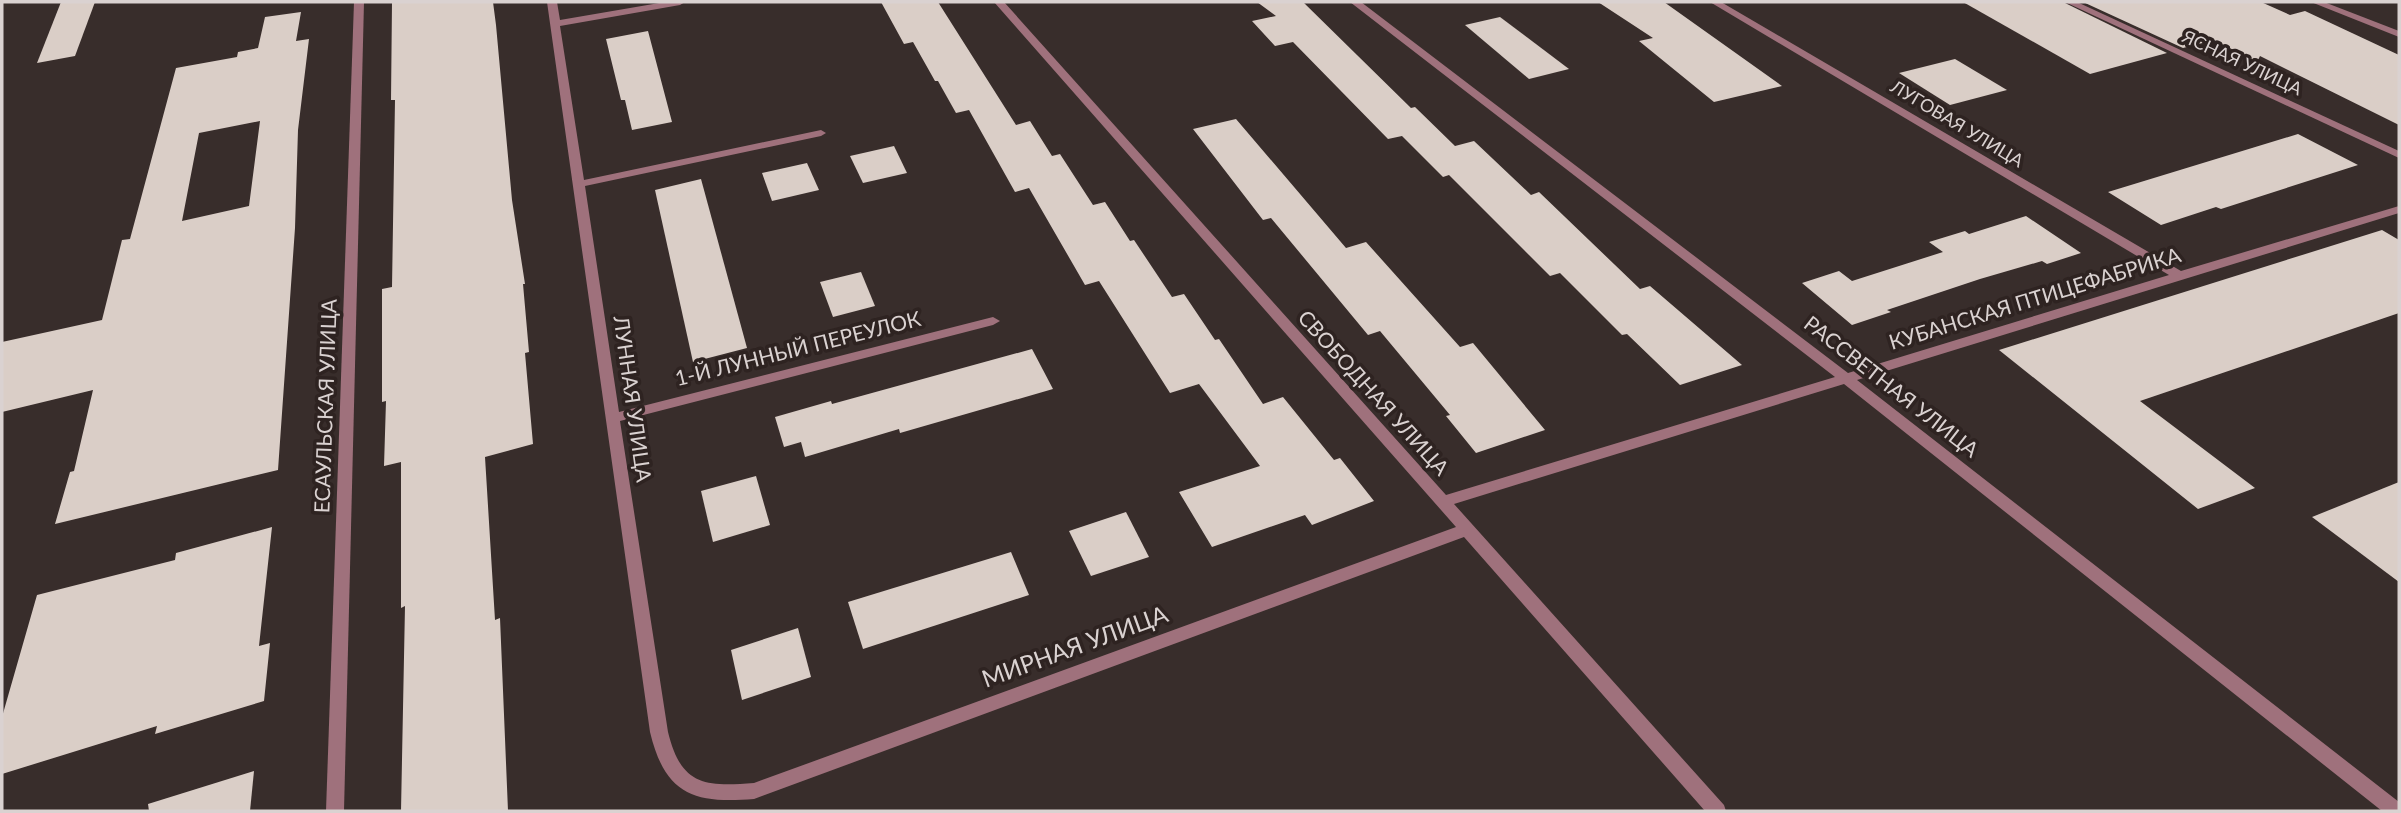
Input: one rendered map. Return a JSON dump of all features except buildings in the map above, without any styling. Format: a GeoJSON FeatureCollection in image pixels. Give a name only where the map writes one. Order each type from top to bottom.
{"type":"FeatureCollection","features":[{"type":"Feature","properties":{"kind":"street","name":"ЕСАУЛЬСКАЯ УЛИЦА"},"geometry":{"type":"LineString","coordinates":[[335,811],[359,2]]}},
{"type":"Feature","properties":{"kind":"street","name":"ЛУННАЯ УЛИЦА"},"geometry":{"type":"LineString","coordinates":[[552,2],[663,757],[678,778],[696,788]]}},
{"type":"Feature","properties":{"kind":"street"},"geometry":{"type":"LineString","coordinates":[[556,24],[680,2]]}},
{"type":"Feature","properties":{"kind":"street","name":"СВОБОДНАЯ УЛИЦА"},"geometry":{"type":"LineString","coordinates":[[999,2],[1717,811]]}},
{"type":"Feature","properties":{"kind":"street","name":"РАССВЕТНАЯ УЛИЦА"},"geometry":{"type":"LineString","coordinates":[[1355,2],[1846,378],[2396,811]]}},
{"type":"Feature","properties":{"kind":"street","name":"ЛУГОВАЯ УЛИЦА"},"geometry":{"type":"LineString","coordinates":[[1715,2],[2180,276]]}},
{"type":"Feature","properties":{"kind":"street","name":"ЯСНАЯ УЛИЦА"},"geometry":{"type":"LineString","coordinates":[[2070,2],[2399,155]]}},
{"type":"Feature","properties":{"kind":"street"},"geometry":{"type":"LineString","coordinates":[[2316,2],[2399,34]]}},
{"type":"Feature","properties":{"kind":"street"},"geometry":{"type":"LineString","coordinates":[[579,184],[821,133]]}},
{"type":"Feature","properties":{"kind":"street","name":"КУБАНСКАЯ ПТИЦЕФАБРИКА"},"geometry":{"type":"LineString","coordinates":[[1442,502],[2399,209]]}},
{"type":"Feature","properties":{"kind":"street","name":"1-Й ЛУННЫЙ ПЕРЕУЛОК"},"geometry":{"type":"LineString","coordinates":[[613,418],[993,321]]}},
{"type":"Feature","properties":{"kind":"street","name":"МИРНАЯ УЛИЦА"},"geometry":{"type":"LineString","coordinates":[[696,788],[728,794],[754,791],[1468,529]]}}]}
